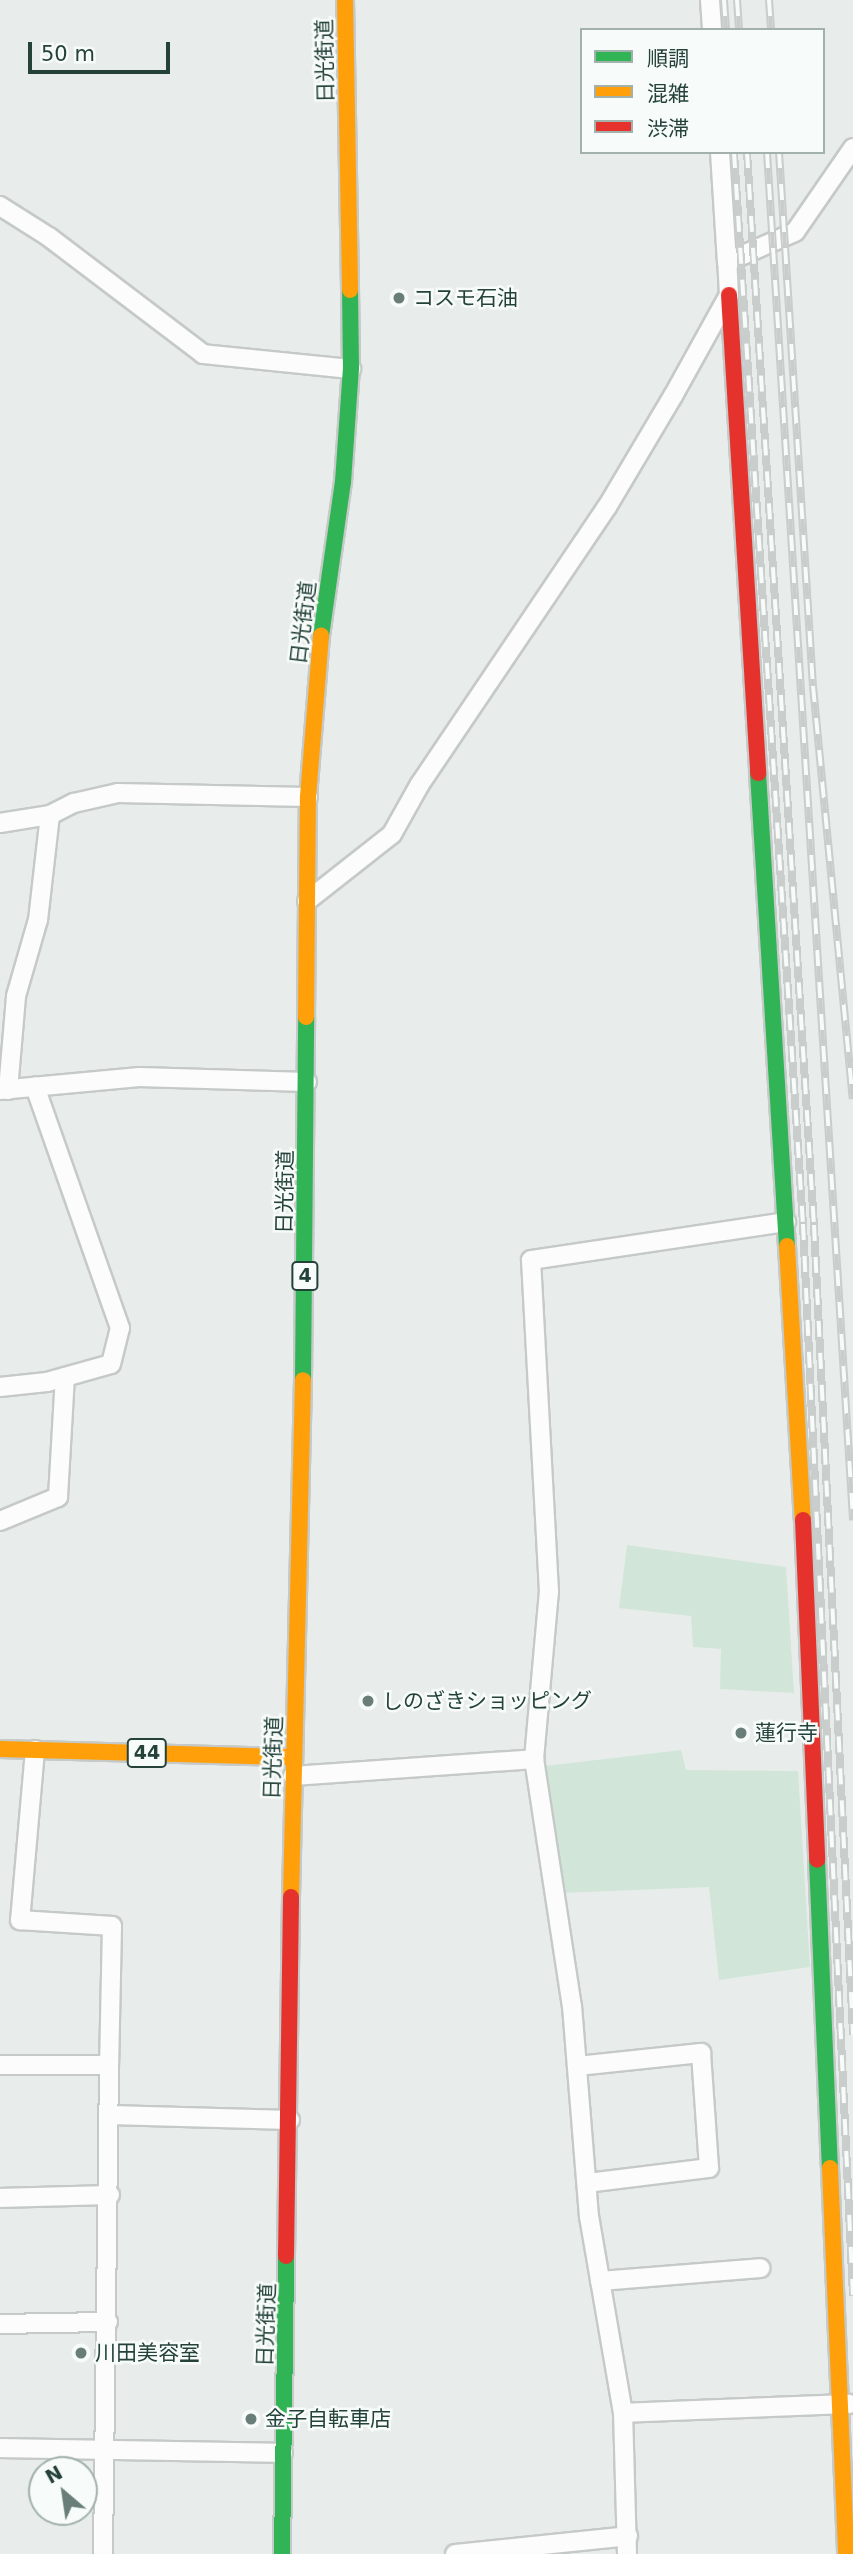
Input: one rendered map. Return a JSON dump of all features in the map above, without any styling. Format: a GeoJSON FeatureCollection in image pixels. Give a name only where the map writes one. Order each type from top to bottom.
{"type":"FeatureCollection","features":[{"type":"Feature","properties":{"kind":"main road","name":"日光街道"},"geometry":{"type":"LineString","coordinates":[[282,2554],[293,1757],[301,1595],[308,797],[319,648],[344,482],[351,369],[345,0]]}},
{"type":"Feature","properties":{"kind":"main road"},"geometry":{"type":"LineString","coordinates":[[729,295],[786,1222],[846,2404],[846,2554]]}},
{"type":"Feature","properties":{"kind":"main road","name":"44"},"geometry":{"type":"LineString","coordinates":[[0,1749],[293,1757]]}},
{"type":"Feature","properties":{"kind":"street"},"geometry":{"type":"LineString","coordinates":[[710,0],[712,28]]}},
{"type":"Feature","properties":{"kind":"street"},"geometry":{"type":"LineString","coordinates":[[727,262],[795,232],[853,148]]}},
{"type":"Feature","properties":{"kind":"street"},"geometry":{"type":"LineString","coordinates":[[307,901],[392,834],[420,784],[607,507],[729,295],[720,154]]}},
{"type":"Feature","properties":{"kind":"street"},"geometry":{"type":"LineString","coordinates":[[0,206],[49,237],[203,354],[351,369]]}},
{"type":"Feature","properties":{"kind":"street"},"geometry":{"type":"LineString","coordinates":[[0,823],[50,815],[74,803],[118,793],[308,797]]}},
{"type":"Feature","properties":{"kind":"street"},"geometry":{"type":"LineString","coordinates":[[50,815],[38,920],[16,996],[4,1090],[139,1077],[307,1082]]}},
{"type":"Feature","properties":{"kind":"street"},"geometry":{"type":"LineString","coordinates":[[0,1387],[65,1377],[111,1364],[120,1328],[35,1087]]}},
{"type":"Feature","properties":{"kind":"street"},"geometry":{"type":"LineString","coordinates":[[454,2554],[628,2545],[623,2413],[600,2281],[587,2183],[572,2007],[534,1759],[549,1592],[531,1261],[786,1222]]}},
{"type":"Feature","properties":{"kind":"street"},"geometry":{"type":"LineString","coordinates":[[0,1521],[58,1497],[65,1377]]}},
{"type":"Feature","properties":{"kind":"street"},"geometry":{"type":"LineString","coordinates":[[35,1750],[20,1920],[112,1926],[107,2451],[103,2554]]}},
{"type":"Feature","properties":{"kind":"street"},"geometry":{"type":"LineString","coordinates":[[293,1776],[534,1759]]}},
{"type":"Feature","properties":{"kind":"street"},"geometry":{"type":"LineString","coordinates":[[576,2066],[701,2053],[709,2168],[587,2183]]}},
{"type":"Feature","properties":{"kind":"street"},"geometry":{"type":"LineString","coordinates":[[0,2065],[109,2065]]}},
{"type":"Feature","properties":{"kind":"street"},"geometry":{"type":"LineString","coordinates":[[110,2115],[290,2120]]}},
{"type":"Feature","properties":{"kind":"street"},"geometry":{"type":"LineString","coordinates":[[0,2198],[110,2195]]}},
{"type":"Feature","properties":{"kind":"street"},"geometry":{"type":"LineString","coordinates":[[600,2281],[760,2268]]}},
{"type":"Feature","properties":{"kind":"street"},"geometry":{"type":"LineString","coordinates":[[0,2324],[108,2322]]}},
{"type":"Feature","properties":{"kind":"street"},"geometry":{"type":"LineString","coordinates":[[623,2413],[846,2404]]}},
{"type":"Feature","properties":{"kind":"street"},"geometry":{"type":"LineString","coordinates":[[0,2448],[283,2453]]}},
{"type":"Feature","properties":{"kind":"green space"},"geometry":{"type":"Polygon","coordinates":[[[627,1545],[786,1567],[794,1693],[720,1689],[721,1649],[693,1647],[691,1616],[619,1608],[627,1545]]]}},
{"type":"Feature","properties":{"kind":"green space"},"geometry":{"type":"Polygon","coordinates":[[[681,1750],[686,1770],[798,1771],[810,1967],[719,1980],[709,1887],[561,1893],[545,1766],[681,1750]]]}},
{"type":"Feature","properties":{"kind":"railway"},"geometry":{"type":"LineString","coordinates":[[724,0],[726,28]]}},
{"type":"Feature","properties":{"kind":"railway"},"geometry":{"type":"LineString","coordinates":[[737,0],[739,28]]}},
{"type":"Feature","properties":{"kind":"railway"},"geometry":{"type":"LineString","coordinates":[[769,0],[771,28]]}},
{"type":"Feature","properties":{"kind":"railway"},"geometry":{"type":"LineString","coordinates":[[734,154],[803,1224],[853,2296]]}},
{"type":"Feature","properties":{"kind":"railway"},"geometry":{"type":"LineString","coordinates":[[747,154],[814,1225],[853,2035]]}},
{"type":"Feature","properties":{"kind":"railway"},"geometry":{"type":"LineString","coordinates":[[767,154],[853,1520]]}},
{"type":"Feature","properties":{"kind":"railway"},"geometry":{"type":"LineString","coordinates":[[779,154],[813,686],[853,1099]]}},
{"type":"Feature","properties":{"kind":"traffic: fast"},"geometry":{"type":"LineString","coordinates":[[321,636],[343,482],[351,369],[350,290]]}},
{"type":"Feature","properties":{"kind":"traffic: fast"},"geometry":{"type":"LineString","coordinates":[[758,773],[787,1246]]}},
{"type":"Feature","properties":{"kind":"traffic: fast"},"geometry":{"type":"LineString","coordinates":[[303,1380],[306,1017]]}},
{"type":"Feature","properties":{"kind":"traffic: fast"},"geometry":{"type":"LineString","coordinates":[[817,1860],[830,2168]]}},
{"type":"Feature","properties":{"kind":"traffic: fast"},"geometry":{"type":"LineString","coordinates":[[282,2554],[286,2256]]}},
{"type":"Feature","properties":{"kind":"traffic: slow"},"geometry":{"type":"LineString","coordinates":[[345,0],[350,290]]}},
{"type":"Feature","properties":{"kind":"traffic: slow"},"geometry":{"type":"LineString","coordinates":[[306,1017],[308,797],[321,636]]}},
{"type":"Feature","properties":{"kind":"traffic: slow"},"geometry":{"type":"LineString","coordinates":[[787,1246],[803,1520]]}},
{"type":"Feature","properties":{"kind":"traffic: slow"},"geometry":{"type":"LineString","coordinates":[[291,1897],[303,1380]]}},
{"type":"Feature","properties":{"kind":"traffic: slow"},"geometry":{"type":"LineString","coordinates":[[0,1749],[293,1757]]}},
{"type":"Feature","properties":{"kind":"traffic: slow"},"geometry":{"type":"LineString","coordinates":[[830,2168],[846,2554]]}},
{"type":"Feature","properties":{"kind":"traffic: jam"},"geometry":{"type":"LineString","coordinates":[[729,295],[758,773]]}},
{"type":"Feature","properties":{"kind":"traffic: jam"},"geometry":{"type":"LineString","coordinates":[[803,1520],[817,1860]]}},
{"type":"Feature","properties":{"kind":"traffic: jam"},"geometry":{"type":"LineString","coordinates":[[286,2256],[291,1897]]}},
{"type":"Feature","properties":{"kind":"place","name":"コスモ石油"},"geometry":{"type":"Point","coordinates":[399,298]}},
{"type":"Feature","properties":{"kind":"place","name":"しのざきショッピング"},"geometry":{"type":"Point","coordinates":[368,1701]}},
{"type":"Feature","properties":{"kind":"place","name":"蓮行寺"},"geometry":{"type":"Point","coordinates":[741,1733]}},
{"type":"Feature","properties":{"kind":"place","name":"川田美容室"},"geometry":{"type":"Point","coordinates":[81,2353]}},
{"type":"Feature","properties":{"kind":"place","name":"金子自転車店"},"geometry":{"type":"Point","coordinates":[251,2419]}}]}
